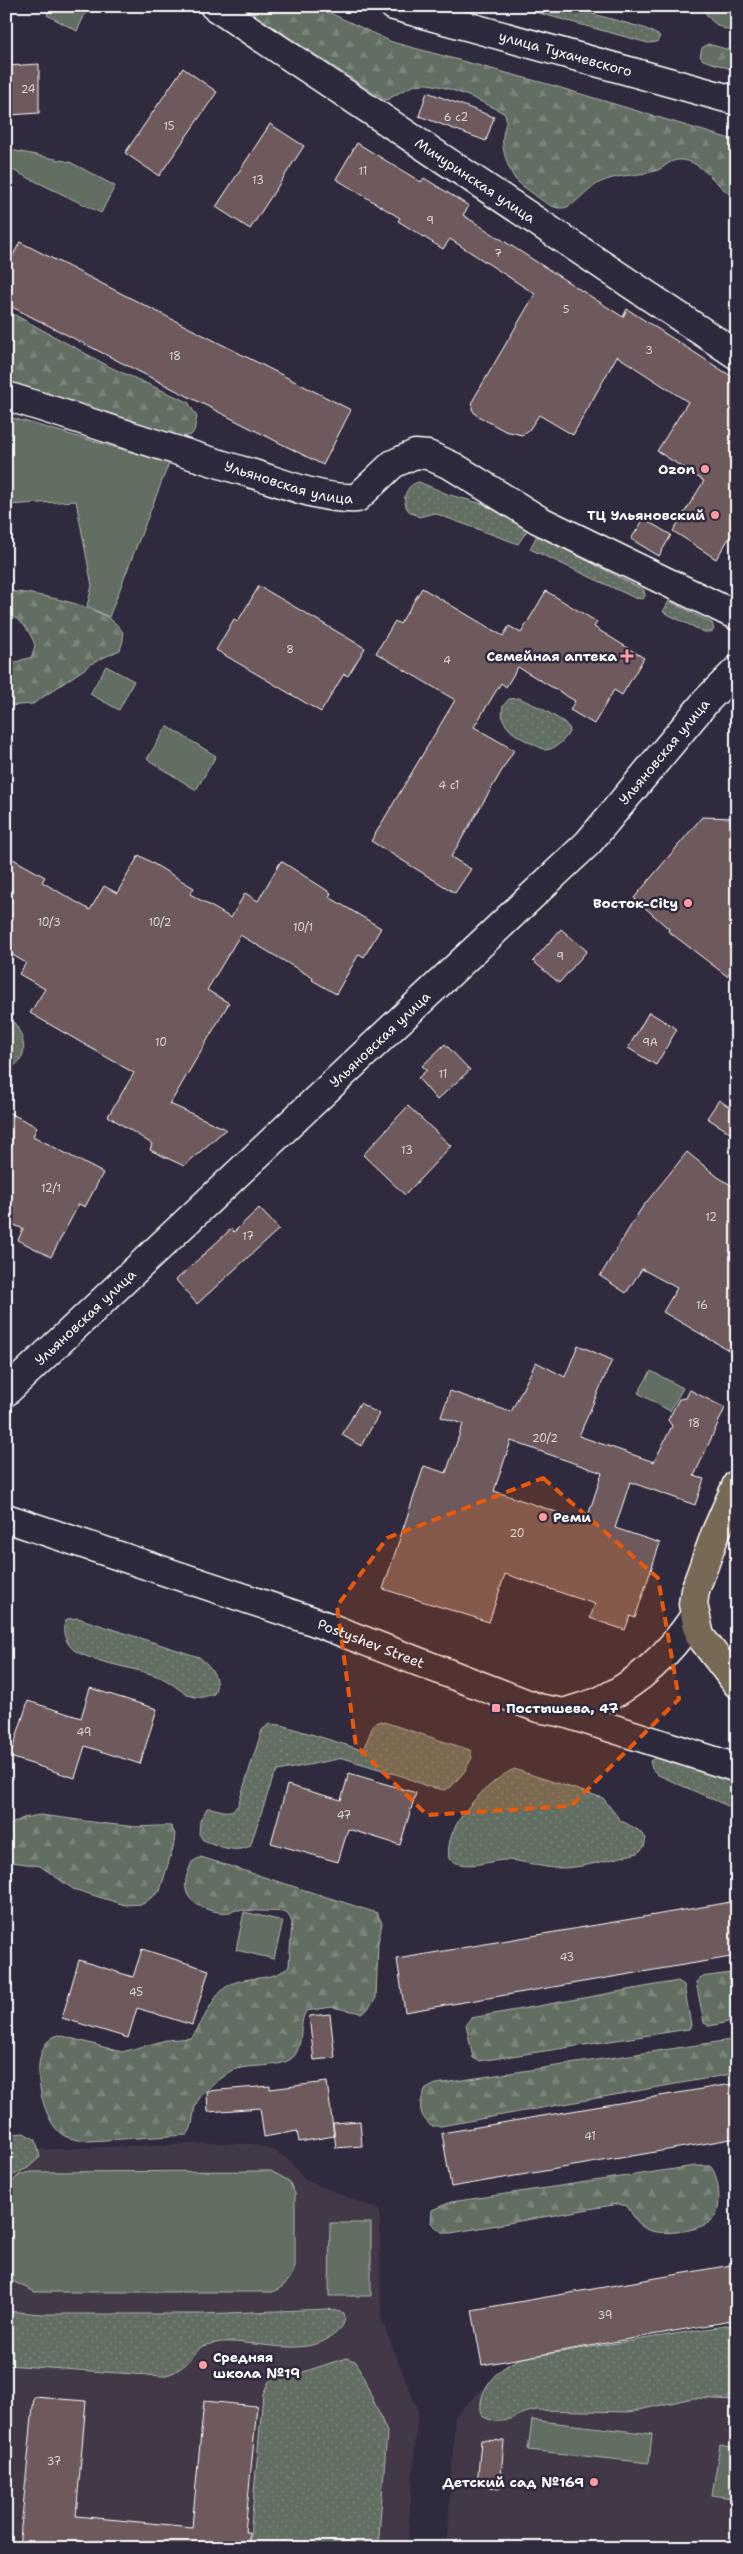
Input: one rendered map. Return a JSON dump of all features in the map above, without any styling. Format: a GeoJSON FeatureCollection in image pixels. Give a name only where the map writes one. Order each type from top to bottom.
{"type":"FeatureCollection","features":[{"type":"Feature","properties":{"kind":"main road"},"geometry":{"type":"LineString","coordinates":[[737,1484],[695,1590],[692,1604],[700,1636],[737,1684]]}},
{"type":"Feature","properties":{"kind":"street","name":"Мичуринская улица"},"geometry":{"type":"LineString","coordinates":[[214,6],[737,355]]}},
{"type":"Feature","properties":{"kind":"street","name":"улица Тухачевского"},"geometry":{"type":"LineString","coordinates":[[394,6],[737,101]]}},
{"type":"Feature","properties":{"kind":"street","name":"Ульяновская улица"},"geometry":{"type":"LineString","coordinates":[[6,396],[252,474],[345,499],[357,498],[393,464],[415,454],[428,455],[454,467],[539,520],[737,616]]}},
{"type":"Feature","properties":{"kind":"street","name":"Ульяновская улица"},"geometry":{"type":"LineString","coordinates":[[6,1392],[588,843],[708,700],[737,670]]}},
{"type":"Feature","properties":{"kind":"street","name":"Postyshev Street"},"geometry":{"type":"LineString","coordinates":[[6,1518],[313,1621],[538,1708],[564,1713],[737,1768]]}},
{"type":"Feature","properties":{"kind":"street"},"geometry":{"type":"LineString","coordinates":[[564,1713],[604,1700],[632,1682],[677,1643],[694,1617]]}},
{"type":"Feature","properties":{"kind":"highlighted area"},"geometry":{"type":"Polygon","coordinates":[[[543,1478],[658,1578],[679,1699],[571,1806],[427,1815],[356,1746],[337,1606],[387,1538],[543,1478]]]}},
{"type":"Feature","properties":{"kind":"shaded area","name":"Средняя школа №19"},"geometry":{"type":"Polygon","coordinates":[[[215,2143],[253,2144],[275,2151],[290,2161],[305,2180],[380,2210],[381,2318],[418,2411],[407,2548],[6,2548],[6,2159],[29,2150],[215,2143]]]}},
{"type":"Feature","properties":{"kind":"shaded area","name":"Детский сад №169"},"geometry":{"type":"Polygon","coordinates":[[[647,2362],[737,2375],[737,2548],[447,2548],[455,2416],[481,2390],[647,2362]]]}},
{"type":"Feature","properties":{"kind":"green space"},"geometry":{"type":"Polygon","coordinates":[[[51,6],[74,6],[86,12],[77,31],[47,15],[51,6]]]}},
{"type":"Feature","properties":{"kind":"green space"},"geometry":{"type":"Polygon","coordinates":[[[241,6],[315,6],[392,42],[551,85],[737,141],[737,193],[731,195],[725,191],[696,164],[678,160],[652,172],[606,180],[595,185],[573,204],[558,208],[536,196],[515,179],[503,147],[505,114],[465,95],[442,87],[423,84],[405,90],[387,100],[383,99],[241,6]]]}},
{"type":"Feature","properties":{"kind":"green space"},"geometry":{"type":"Polygon","coordinates":[[[513,6],[564,6],[644,28],[660,36],[657,42],[648,43],[513,6]]]}},
{"type":"Feature","properties":{"kind":"green space"},"geometry":{"type":"Polygon","coordinates":[[[702,6],[737,6],[737,33],[725,29],[712,21],[702,6]]]}},
{"type":"Feature","properties":{"kind":"green space"},"geometry":{"type":"Polygon","coordinates":[[[708,44],[737,52],[737,71],[703,60],[700,56],[702,48],[708,44]]]}},
{"type":"Feature","properties":{"kind":"green space"},"geometry":{"type":"Polygon","coordinates":[[[6,149],[70,162],[115,186],[101,213],[6,167],[6,149]]]}},
{"type":"Feature","properties":{"kind":"green space"},"geometry":{"type":"Polygon","coordinates":[[[6,310],[112,368],[188,402],[197,417],[194,431],[191,435],[180,437],[6,381],[6,310]]]}},
{"type":"Feature","properties":{"kind":"green space"},"geometry":{"type":"Polygon","coordinates":[[[6,416],[169,463],[109,617],[87,606],[92,586],[76,501],[6,505],[6,416]]]}},
{"type":"Feature","properties":{"kind":"green space"},"geometry":{"type":"Polygon","coordinates":[[[419,482],[450,495],[483,504],[528,529],[518,544],[434,513],[419,517],[406,507],[405,498],[408,489],[414,483],[419,482]]]}},
{"type":"Feature","properties":{"kind":"green space"},"geometry":{"type":"Polygon","coordinates":[[[537,535],[644,590],[645,596],[643,599],[635,598],[530,549],[537,535]]]}},
{"type":"Feature","properties":{"kind":"green space"},"geometry":{"type":"Polygon","coordinates":[[[6,591],[34,594],[69,602],[101,614],[114,622],[122,631],[123,638],[120,650],[96,661],[33,704],[6,706],[6,665],[32,657],[35,645],[24,626],[12,616],[6,614],[6,591]]]}},
{"type":"Feature","properties":{"kind":"green space"},"geometry":{"type":"Polygon","coordinates":[[[669,601],[712,623],[714,630],[704,632],[663,612],[669,601]]]}},
{"type":"Feature","properties":{"kind":"green space"},"geometry":{"type":"Polygon","coordinates":[[[106,666],[134,681],[119,710],[90,694],[106,666]]]}},
{"type":"Feature","properties":{"kind":"green space"},"geometry":{"type":"Polygon","coordinates":[[[519,698],[541,708],[564,722],[570,729],[564,740],[557,746],[545,750],[522,739],[509,729],[502,715],[503,706],[509,699],[519,698]]]}},
{"type":"Feature","properties":{"kind":"green space"},"geometry":{"type":"Polygon","coordinates":[[[167,726],[216,756],[196,790],[147,759],[167,726]]]}},
{"type":"Feature","properties":{"kind":"green space"},"geometry":{"type":"Polygon","coordinates":[[[6,1012],[21,1034],[24,1050],[17,1064],[8,1069],[6,1069],[6,1012]]]}},
{"type":"Feature","properties":{"kind":"green space"},"geometry":{"type":"Polygon","coordinates":[[[651,1371],[683,1388],[670,1411],[638,1393],[651,1371]]]}},
{"type":"Feature","properties":{"kind":"green space"},"geometry":{"type":"Polygon","coordinates":[[[78,1618],[199,1657],[214,1673],[216,1688],[214,1694],[195,1697],[152,1674],[82,1655],[71,1647],[64,1631],[67,1619],[78,1618]]]}},
{"type":"Feature","properties":{"kind":"green space"},"geometry":{"type":"Polygon","coordinates":[[[381,1721],[470,1750],[472,1758],[464,1772],[451,1787],[444,1790],[426,1786],[405,1777],[343,1758],[278,1771],[273,1778],[250,1846],[239,1849],[227,1848],[203,1840],[199,1834],[200,1821],[207,1808],[231,1811],[238,1805],[262,1730],[269,1724],[282,1725],[359,1749],[364,1747],[374,1724],[381,1721]]]}},
{"type":"Feature","properties":{"kind":"green space"},"geometry":{"type":"Polygon","coordinates":[[[662,1754],[737,1780],[737,1810],[658,1775],[652,1769],[650,1761],[662,1754]]]}},
{"type":"Feature","properties":{"kind":"green space"},"geometry":{"type":"Polygon","coordinates":[[[514,1769],[603,1798],[620,1820],[638,1830],[646,1838],[644,1847],[638,1853],[567,1868],[551,1868],[505,1860],[469,1865],[455,1863],[449,1859],[449,1846],[460,1819],[491,1784],[514,1769]]]}},
{"type":"Feature","properties":{"kind":"green space"},"geometry":{"type":"Polygon","coordinates":[[[40,1815],[134,1827],[171,1826],[175,1834],[174,1844],[160,1891],[143,1904],[125,1905],[73,1889],[40,1866],[12,1862],[6,1858],[6,1827],[23,1818],[40,1815]]]}},
{"type":"Feature","properties":{"kind":"green space"},"geometry":{"type":"Polygon","coordinates":[[[201,1857],[377,1913],[382,1923],[378,1943],[376,1998],[367,2010],[361,2013],[332,2007],[306,2011],[302,2022],[298,2050],[295,2055],[282,2063],[237,2069],[220,2079],[197,2102],[192,2125],[187,2135],[89,2141],[66,2137],[55,2127],[48,2115],[39,2083],[39,2066],[42,2052],[48,2041],[59,2035],[122,2052],[166,2040],[191,2038],[213,2001],[224,1988],[238,1981],[276,1974],[289,1966],[292,1922],[287,1912],[236,1910],[216,1912],[201,1907],[190,1898],[186,1889],[186,1877],[192,1862],[201,1857]]]}},
{"type":"Feature","properties":{"kind":"green space"},"geometry":{"type":"Polygon","coordinates":[[[244,1912],[283,1921],[274,1959],[236,1950],[244,1912]]]}},
{"type":"Feature","properties":{"kind":"green space"},"geometry":{"type":"Polygon","coordinates":[[[731,1973],[737,1977],[737,2020],[710,2026],[704,2023],[696,1982],[701,1977],[731,1973]]]}},
{"type":"Feature","properties":{"kind":"green space"},"geometry":{"type":"Polygon","coordinates":[[[678,1981],[684,1985],[691,2025],[689,2029],[479,2061],[473,2058],[466,2024],[471,2018],[678,1981]]]}},
{"type":"Feature","properties":{"kind":"green space"},"geometry":{"type":"Polygon","coordinates":[[[737,2039],[737,2073],[441,2126],[431,2126],[421,2109],[426,2089],[436,2084],[737,2039]]]}},
{"type":"Feature","properties":{"kind":"green space"},"geometry":{"type":"Polygon","coordinates":[[[24,2133],[36,2140],[40,2157],[28,2168],[10,2176],[6,2183],[6,2138],[13,2134],[24,2133]]]}},
{"type":"Feature","properties":{"kind":"green space"},"geometry":{"type":"Polygon","coordinates":[[[695,2166],[710,2166],[713,2170],[716,2176],[719,2199],[715,2217],[710,2222],[693,2229],[662,2232],[646,2229],[635,2219],[627,2206],[618,2204],[451,2233],[443,2233],[431,2223],[432,2210],[451,2202],[695,2166]]]}},
{"type":"Feature","properties":{"kind":"green space"},"geometry":{"type":"Polygon","coordinates":[[[271,2171],[289,2181],[295,2194],[295,2267],[292,2276],[287,2282],[273,2292],[35,2292],[12,2281],[7,2266],[9,2196],[12,2182],[19,2175],[30,2172],[271,2171]]]}},
{"type":"Feature","properties":{"kind":"green space"},"geometry":{"type":"Polygon","coordinates":[[[330,2223],[371,2223],[371,2296],[329,2296],[330,2223]]]}},
{"type":"Feature","properties":{"kind":"green space"},"geometry":{"type":"Polygon","coordinates":[[[328,2309],[344,2313],[344,2322],[339,2330],[327,2339],[314,2345],[283,2347],[221,2342],[202,2346],[189,2361],[175,2372],[162,2376],[6,2365],[6,2311],[42,2314],[202,2314],[328,2309]]]}},
{"type":"Feature","properties":{"kind":"green space"},"geometry":{"type":"Polygon","coordinates":[[[737,2324],[737,2400],[693,2398],[630,2412],[536,2410],[503,2421],[490,2420],[482,2416],[482,2397],[491,2380],[505,2367],[522,2358],[737,2324]]]}},
{"type":"Feature","properties":{"kind":"green space"},"geometry":{"type":"Polygon","coordinates":[[[346,2358],[355,2361],[358,2365],[387,2432],[378,2548],[249,2548],[263,2394],[268,2383],[273,2377],[300,2373],[346,2358]]]}},
{"type":"Feature","properties":{"kind":"green space"},"geometry":{"type":"Polygon","coordinates":[[[532,2420],[652,2434],[649,2463],[528,2450],[532,2420]]]}},
{"type":"Feature","properties":{"kind":"green space"},"geometry":{"type":"Polygon","coordinates":[[[720,2445],[737,2448],[737,2499],[712,2495],[720,2445]]]}},
{"type":"Feature","properties":{"kind":"building"},"geometry":{"type":"Polygon","coordinates":[[[39,64],[39,113],[10,115],[7,66],[39,64]]]}},
{"type":"Feature","properties":{"kind":"building"},"geometry":{"type":"Polygon","coordinates":[[[183,68],[217,92],[159,176],[125,153],[183,68]]]}},
{"type":"Feature","properties":{"kind":"building"},"geometry":{"type":"Polygon","coordinates":[[[427,92],[494,117],[486,141],[419,116],[427,92]]]}},
{"type":"Feature","properties":{"kind":"building"},"geometry":{"type":"Polygon","coordinates":[[[270,124],[304,146],[250,229],[216,207],[270,124]]]}},
{"type":"Feature","properties":{"kind":"building"},"geometry":{"type":"Polygon","coordinates":[[[357,143],[421,182],[424,178],[469,206],[463,215],[623,317],[627,309],[737,380],[737,526],[716,559],[673,531],[704,481],[657,451],[688,402],[617,356],[573,435],[539,415],[529,430],[522,435],[505,431],[476,415],[472,409],[473,400],[535,294],[450,239],[443,249],[398,221],[400,218],[336,179],[357,143]]]}},
{"type":"Feature","properties":{"kind":"building"},"geometry":{"type":"Polygon","coordinates":[[[20,242],[351,410],[323,465],[6,304],[6,269],[20,242]]]}},
{"type":"Feature","properties":{"kind":"building"},"geometry":{"type":"Polygon","coordinates":[[[644,519],[671,535],[659,556],[631,539],[644,519]]]}},
{"type":"Feature","properties":{"kind":"building"},"geometry":{"type":"Polygon","coordinates":[[[259,586],[365,648],[348,676],[344,674],[321,712],[216,650],[234,619],[238,621],[259,586]]]}},
{"type":"Feature","properties":{"kind":"building"},"geometry":{"type":"Polygon","coordinates":[[[422,588],[503,636],[509,626],[521,633],[546,591],[597,622],[594,627],[644,658],[622,695],[614,690],[594,724],[570,710],[575,701],[518,667],[506,687],[501,683],[474,727],[514,750],[451,857],[471,869],[455,893],[371,841],[455,700],[376,653],[395,621],[400,624],[422,588]]]}},
{"type":"Feature","properties":{"kind":"building","name":"Восток-City"},"geometry":{"type":"Polygon","coordinates":[[[702,817],[737,818],[737,964],[727,976],[668,931],[669,929],[634,898],[702,817]]]}},
{"type":"Feature","properties":{"kind":"building"},"geometry":{"type":"Polygon","coordinates":[[[6,855],[45,877],[42,882],[90,910],[104,886],[117,893],[139,855],[194,888],[190,894],[231,918],[245,893],[258,901],[281,861],[331,893],[329,897],[381,928],[364,957],[359,954],[336,994],[312,980],[313,978],[240,935],[207,990],[229,1003],[170,1104],[226,1129],[184,1166],[150,1150],[152,1144],[108,1116],[134,1073],[30,1013],[45,989],[19,974],[26,963],[6,951],[6,855]]]}},
{"type":"Feature","properties":{"kind":"building"},"geometry":{"type":"Polygon","coordinates":[[[561,929],[587,951],[559,983],[533,961],[561,929]]]}},
{"type":"Feature","properties":{"kind":"building"},"geometry":{"type":"Polygon","coordinates":[[[649,1012],[677,1029],[656,1065],[628,1048],[649,1012]]]}},
{"type":"Feature","properties":{"kind":"building"},"geometry":{"type":"Polygon","coordinates":[[[445,1044],[470,1070],[437,1100],[418,1078],[427,1070],[422,1066],[445,1044]]]}},
{"type":"Feature","properties":{"kind":"building"},"geometry":{"type":"Polygon","coordinates":[[[719,1100],[737,1112],[737,1137],[707,1118],[719,1100]]]}},
{"type":"Feature","properties":{"kind":"building"},"geometry":{"type":"Polygon","coordinates":[[[408,1106],[451,1146],[405,1195],[363,1155],[408,1106]]]}},
{"type":"Feature","properties":{"kind":"building"},"geometry":{"type":"Polygon","coordinates":[[[6,1111],[37,1127],[33,1136],[103,1173],[85,1207],[79,1204],[51,1257],[18,1240],[23,1229],[6,1221],[6,1111]]]}},
{"type":"Feature","properties":{"kind":"building"},"geometry":{"type":"Polygon","coordinates":[[[687,1152],[718,1177],[737,1189],[737,1355],[663,1312],[677,1288],[642,1269],[626,1293],[600,1276],[641,1209],[687,1152]]]}},
{"type":"Feature","properties":{"kind":"building"},"geometry":{"type":"Polygon","coordinates":[[[259,1208],[279,1229],[197,1304],[176,1280],[231,1229],[234,1232],[259,1208]]]}},
{"type":"Feature","properties":{"kind":"building"},"geometry":{"type":"Polygon","coordinates":[[[578,1345],[612,1360],[579,1436],[654,1462],[672,1426],[668,1420],[679,1399],[686,1398],[690,1390],[725,1408],[694,1476],[704,1479],[695,1505],[630,1482],[615,1528],[660,1543],[635,1618],[630,1616],[625,1630],[590,1618],[595,1604],[505,1574],[489,1622],[383,1589],[424,1466],[446,1473],[463,1424],[441,1417],[450,1391],[511,1412],[536,1362],[565,1377],[578,1345]],[[511,1441],[494,1491],[586,1522],[602,1473],[511,1441]]]}},
{"type":"Feature","properties":{"kind":"building"},"geometry":{"type":"Polygon","coordinates":[[[360,1403],[379,1414],[361,1446],[342,1435],[360,1403]]]}},
{"type":"Feature","properties":{"kind":"building"},"geometry":{"type":"Polygon","coordinates":[[[90,1688],[157,1709],[140,1764],[85,1746],[75,1778],[10,1757],[28,1701],[81,1718],[90,1688]]]}},
{"type":"Feature","properties":{"kind":"building"},"geometry":{"type":"Polygon","coordinates":[[[349,1773],[416,1793],[400,1845],[348,1829],[338,1862],[271,1843],[287,1785],[341,1800],[349,1773]]]}},
{"type":"Feature","properties":{"kind":"building"},"geometry":{"type":"Polygon","coordinates":[[[737,1901],[737,1956],[405,2012],[397,1959],[737,1901]]]}},
{"type":"Feature","properties":{"kind":"building"},"geometry":{"type":"Polygon","coordinates":[[[142,1949],[209,1970],[192,2025],[137,2008],[128,2038],[62,2018],[79,1960],[133,1977],[142,1949]]]}},
{"type":"Feature","properties":{"kind":"building"},"geometry":{"type":"Polygon","coordinates":[[[330,2014],[335,2058],[314,2060],[309,2016],[330,2014]]]}},
{"type":"Feature","properties":{"kind":"building"},"geometry":{"type":"Polygon","coordinates":[[[327,2082],[334,2136],[299,2142],[297,2131],[264,2137],[260,2108],[208,2112],[207,2091],[270,2086],[270,2089],[327,2082]]]}},
{"type":"Feature","properties":{"kind":"building"},"geometry":{"type":"Polygon","coordinates":[[[737,2083],[737,2138],[451,2187],[442,2133],[737,2083]]]}},
{"type":"Feature","properties":{"kind":"building"},"geometry":{"type":"Polygon","coordinates":[[[360,2121],[362,2146],[336,2148],[333,2123],[360,2121]]]}},
{"type":"Feature","properties":{"kind":"building"},"geometry":{"type":"Polygon","coordinates":[[[737,2264],[737,2320],[482,2365],[472,2310],[737,2264]]]}},
{"type":"Feature","properties":{"kind":"building"},"geometry":{"type":"Polygon","coordinates":[[[34,2397],[86,2401],[76,2516],[192,2527],[204,2401],[257,2406],[245,2532],[249,2532],[248,2548],[19,2548],[34,2397]]]}},
{"type":"Feature","properties":{"kind":"building"},"geometry":{"type":"Polygon","coordinates":[[[481,2440],[504,2441],[500,2488],[477,2486],[481,2440]]]}},
{"type":"Feature","properties":{"kind":"place","name":"Ozon"},"geometry":{"type":"Point","coordinates":[705,469]}},
{"type":"Feature","properties":{"kind":"place","name":"ТЦ Ульяновский"},"geometry":{"type":"Point","coordinates":[715,515]}},
{"type":"Feature","properties":{"kind":"place","name":"Семейная аптека"},"geometry":{"type":"Point","coordinates":[627,656]}},
{"type":"Feature","properties":{"kind":"place","name":"Восток-City"},"geometry":{"type":"Point","coordinates":[688,903]}},
{"type":"Feature","properties":{"kind":"place","name":"Реми"},"geometry":{"type":"Point","coordinates":[543,1517]}},
{"type":"Feature","properties":{"kind":"place","name":"Постышева, 47"},"geometry":{"type":"Point","coordinates":[496,1708]}},
{"type":"Feature","properties":{"kind":"place","name":"Средняя школа №19"},"geometry":{"type":"Point","coordinates":[203,2365]}},
{"type":"Feature","properties":{"kind":"place","name":"Детский сад №169"},"geometry":{"type":"Point","coordinates":[594,2482]}}]}
